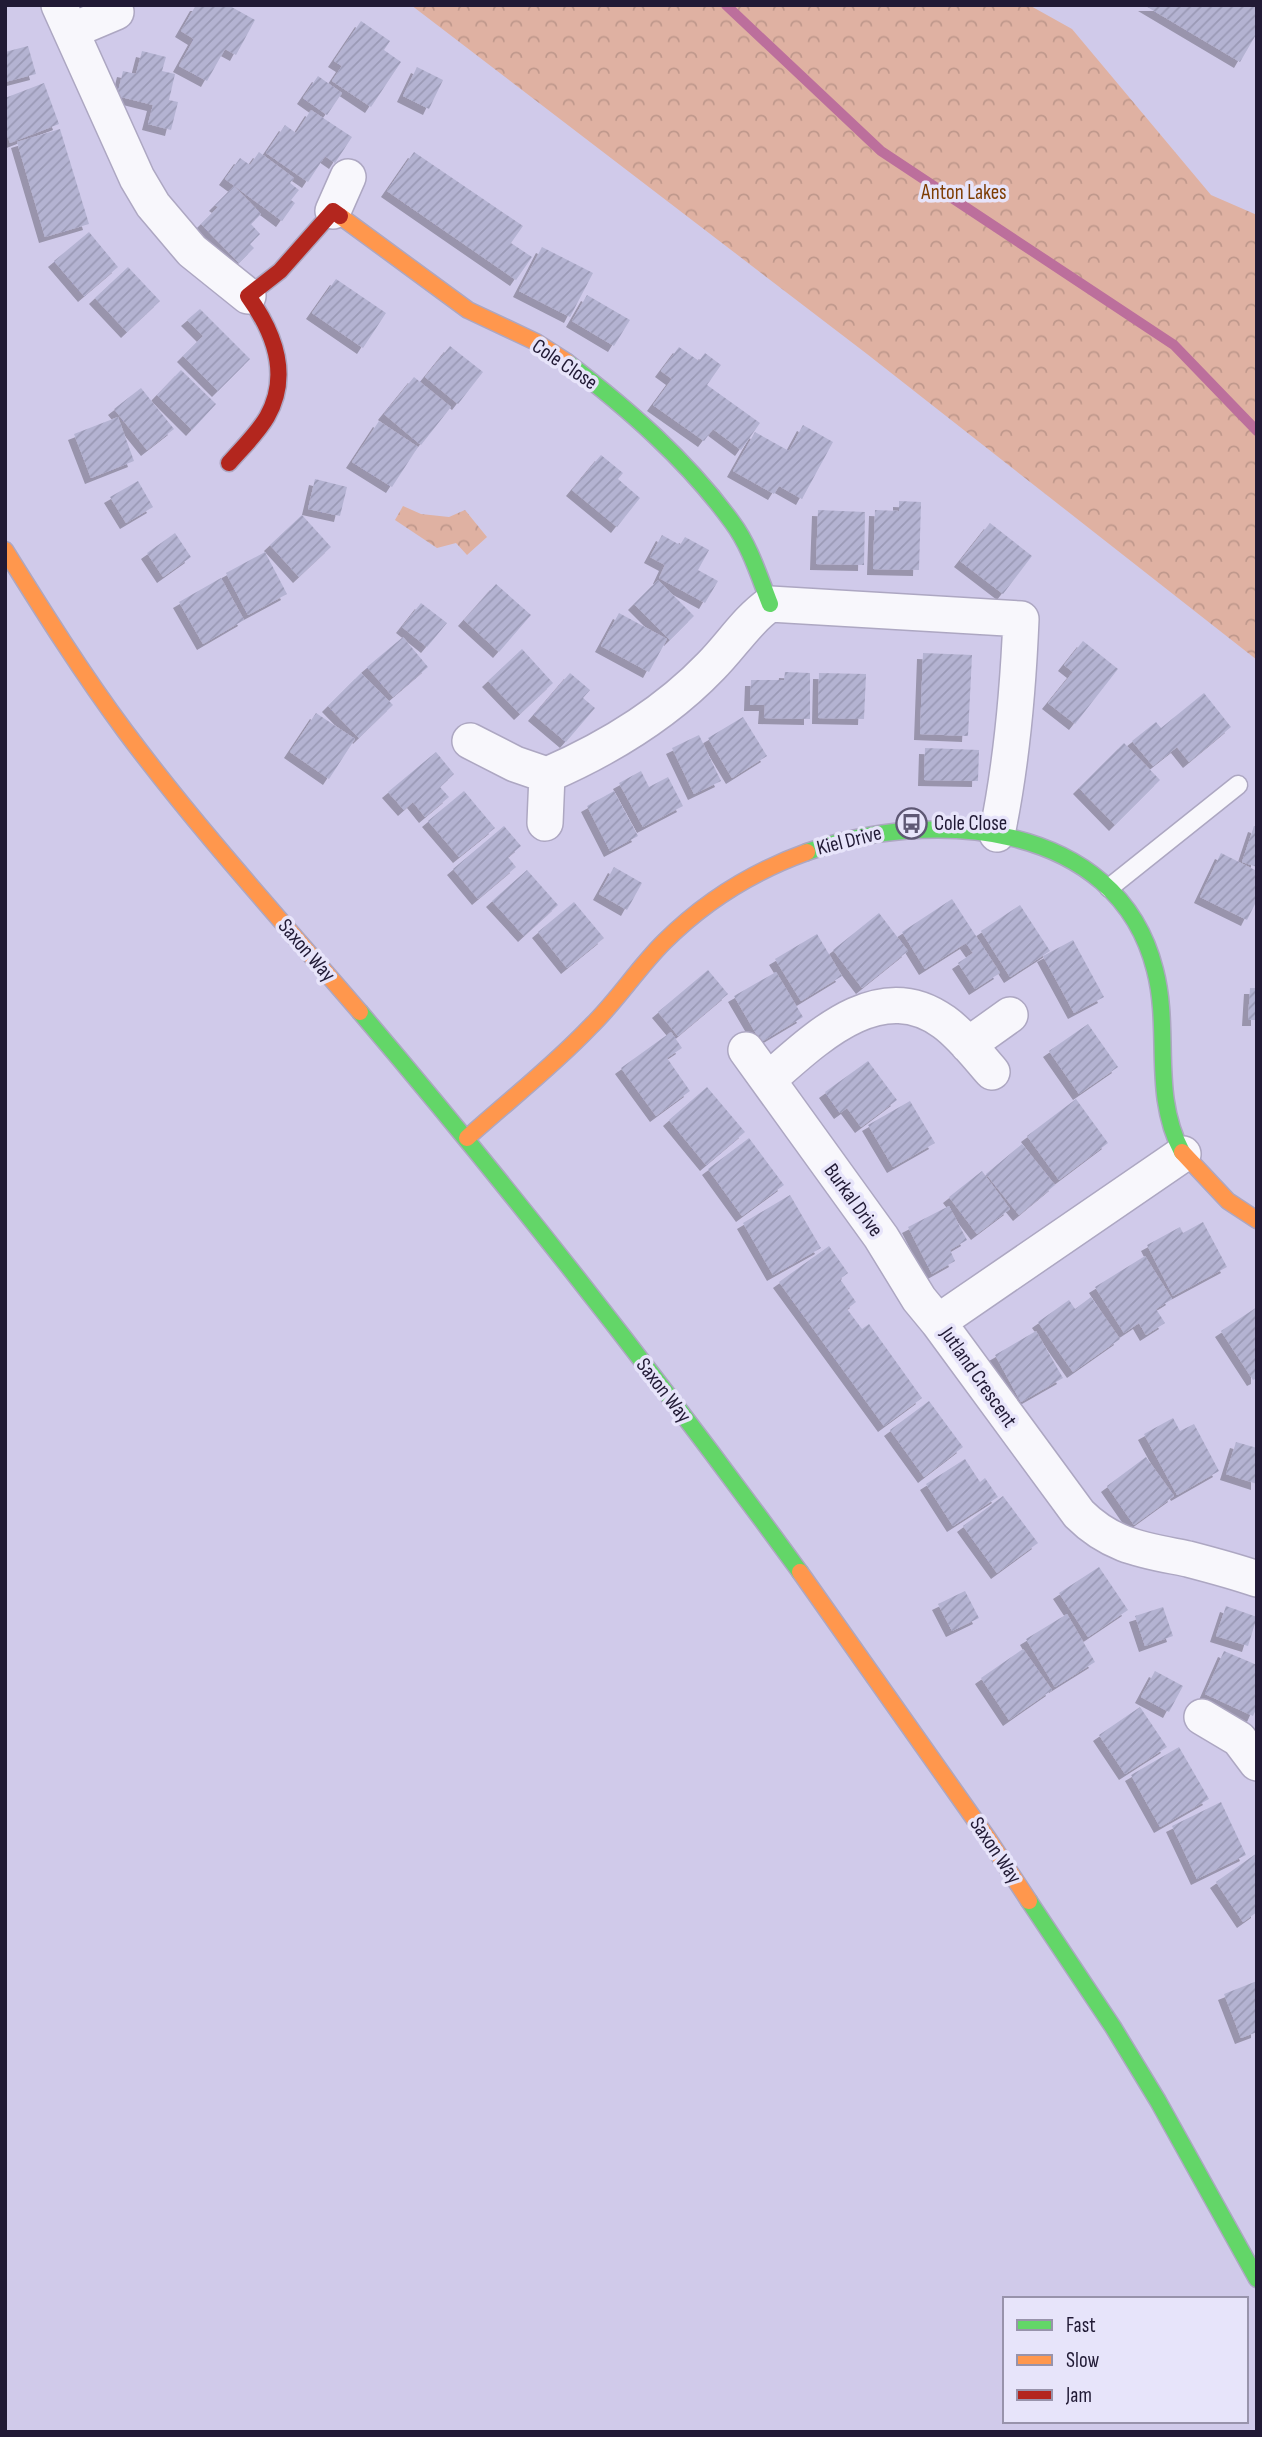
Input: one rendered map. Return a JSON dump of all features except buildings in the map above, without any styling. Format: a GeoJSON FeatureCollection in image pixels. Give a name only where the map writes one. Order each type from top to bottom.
{"type":"FeatureCollection","features":[{"type":"Feature","properties":{"kind":"street"},"geometry":{"type":"LineString","coordinates":[[116,12],[65,18],[137,178],[153,205],[192,251],[248,296],[262,314],[279,358],[279,380],[267,417],[229,463]]}},
{"type":"Feature","properties":{"kind":"street"},"geometry":{"type":"LineString","coordinates":[[248,296],[280,271],[333,211],[348,177]]}},
{"type":"Feature","properties":{"kind":"street","name":"Cole Close"},"geometry":{"type":"LineString","coordinates":[[333,211],[468,310],[536,342],[607,393],[688,469],[733,523],[751,556],[770,604]]}},
{"type":"Feature","properties":{"kind":"street","name":"Saxon Way"},"geometry":{"type":"LineString","coordinates":[[5,550],[39,606],[125,731],[222,851],[467,1138],[720,1462],[987,1837],[1113,2027],[1158,2101],[1257,2279]]}},
{"type":"Feature","properties":{"kind":"street"},"geometry":{"type":"LineString","coordinates":[[470,741],[515,764],[547,775],[596,753],[655,716],[685,692],[712,666],[758,612],[770,604],[1021,619],[1014,732],[997,834]]}},
{"type":"Feature","properties":{"kind":"street"},"geometry":{"type":"LineString","coordinates":[[545,823],[547,775]]}},
{"type":"Feature","properties":{"kind":"street","name":"Kiel Drive"},"geometry":{"type":"LineString","coordinates":[[467,1138],[588,1030],[671,936],[695,914],[745,881],[814,848],[888,830],[921,827],[997,834],[1034,843],[1088,869],[1130,911],[1146,939],[1156,969],[1161,997],[1162,1094],[1169,1124],[1183,1154],[1223,1197],[1244,1214],[1257,1220]]}},
{"type":"Feature","properties":{"kind":"street"},"geometry":{"type":"LineString","coordinates":[[768,1080],[816,1038],[847,1019],[884,1005],[904,1005],[925,1011],[945,1023],[992,1072]]}},
{"type":"Feature","properties":{"kind":"street"},"geometry":{"type":"LineString","coordinates":[[968,1045],[1010,1015]]}},
{"type":"Feature","properties":{"kind":"street","name":"Burkal Drive"},"geometry":{"type":"LineString","coordinates":[[746,1050],[881,1237],[919,1299],[938,1322]]}},
{"type":"Feature","properties":{"kind":"street","name":"Jutland Crescent"},"geometry":{"type":"LineString","coordinates":[[1183,1154],[938,1322],[1079,1514],[1093,1528],[1128,1546],[1216,1566],[1257,1579]]}},
{"type":"Feature","properties":{"kind":"street"},"geometry":{"type":"LineString","coordinates":[[1202,1717],[1253,1748]]}},
{"type":"Feature","properties":{"kind":"lane"},"geometry":{"type":"LineString","coordinates":[[1109,888],[1238,785]]}},
{"type":"Feature","properties":{"kind":"green space","name":"Anton Lakes"},"geometry":{"type":"Polygon","coordinates":[[[411,5],[1029,5],[1072,29],[1211,195],[1257,215],[1257,660],[867,354],[411,5]]]}},
{"type":"Feature","properties":{"kind":"green space"},"geometry":{"type":"Polygon","coordinates":[[[403,506],[421,514],[449,517],[465,510],[487,537],[467,555],[456,543],[437,548],[395,520],[403,506]]]}},
{"type":"Feature","properties":{"kind":"waterway"},"geometry":{"type":"LineString","coordinates":[[726,5],[881,151],[1174,345],[1257,431]]}},
{"type":"Feature","properties":{"kind":"traffic: fast"},"geometry":{"type":"LineString","coordinates":[[567,362],[655,436],[696,477],[744,541],[770,604]]}},
{"type":"Feature","properties":{"kind":"traffic: fast"},"geometry":{"type":"LineString","coordinates":[[807,852],[855,838],[907,831],[960,830],[1012,838],[1060,855],[1102,882],[1134,920],[1155,970],[1162,1016],[1167,1108],[1182,1152]]}},
{"type":"Feature","properties":{"kind":"traffic: fast"},"geometry":{"type":"LineString","coordinates":[[360,1012],[585,1288],[800,1572]]}},
{"type":"Feature","properties":{"kind":"traffic: fast"},"geometry":{"type":"LineString","coordinates":[[1029,1901],[1113,2027],[1158,2101],[1257,2279]]}},
{"type":"Feature","properties":{"kind":"traffic: slow"},"geometry":{"type":"LineString","coordinates":[[340,216],[468,310],[536,342],[567,362]]}},
{"type":"Feature","properties":{"kind":"traffic: slow"},"geometry":{"type":"LineString","coordinates":[[5,550],[78,664],[153,767],[240,874],[360,1012]]}},
{"type":"Feature","properties":{"kind":"traffic: slow"},"geometry":{"type":"LineString","coordinates":[[467,1138],[575,1042],[679,927],[749,878],[807,852]]}},
{"type":"Feature","properties":{"kind":"traffic: slow"},"geometry":{"type":"LineString","coordinates":[[1182,1152],[1228,1201],[1257,1220]]}},
{"type":"Feature","properties":{"kind":"traffic: slow"},"geometry":{"type":"LineString","coordinates":[[800,1572],[1029,1901]]}},
{"type":"Feature","properties":{"kind":"traffic: jam"},"geometry":{"type":"LineString","coordinates":[[229,463],[267,417],[278,385],[272,339],[248,296],[280,271],[333,211],[340,216]]}},
{"type":"Feature","properties":{"kind":"place","name":"Cole Close"},"geometry":{"type":"Point","coordinates":[911,823]}}]}
